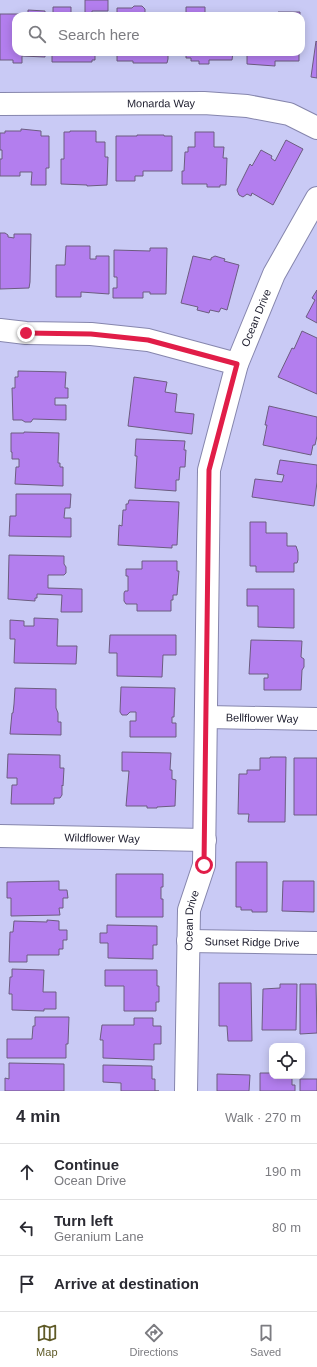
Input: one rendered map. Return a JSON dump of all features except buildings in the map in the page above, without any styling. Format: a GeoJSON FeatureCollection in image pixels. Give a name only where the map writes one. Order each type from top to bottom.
{"type":"FeatureCollection","features":[{"type":"Feature","properties":{"kind":"street","name":"Monarda Way"},"geometry":{"type":"LineString","coordinates":[[0,104],[211,103],[247,106],[289,114],[317,128]]}},
{"type":"Feature","properties":{"kind":"street","name":"Ocean Drive"},"geometry":{"type":"LineString","coordinates":[[186,1091],[189,910],[204,865],[205,840],[209,470],[237,364],[274,274],[317,198]]}},
{"type":"Feature","properties":{"kind":"street"},"geometry":{"type":"LineString","coordinates":[[0,330],[26,333],[91,334],[148,340],[237,364]]}},
{"type":"Feature","properties":{"kind":"street","name":"Bellflower Way"},"geometry":{"type":"LineString","coordinates":[[207,717],[317,719]]}},
{"type":"Feature","properties":{"kind":"street","name":"Wildflower Way"},"geometry":{"type":"LineString","coordinates":[[0,836],[205,840]]}},
{"type":"Feature","properties":{"kind":"street","name":"Sunset Ridge Drive"},"geometry":{"type":"LineString","coordinates":[[188,941],[317,943]]}},
{"type":"Feature","properties":{"kind":"route"},"geometry":{"type":"LineString","coordinates":[[26,333],[91,334],[148,340],[237,364],[209,470],[204,865]]}}]}
